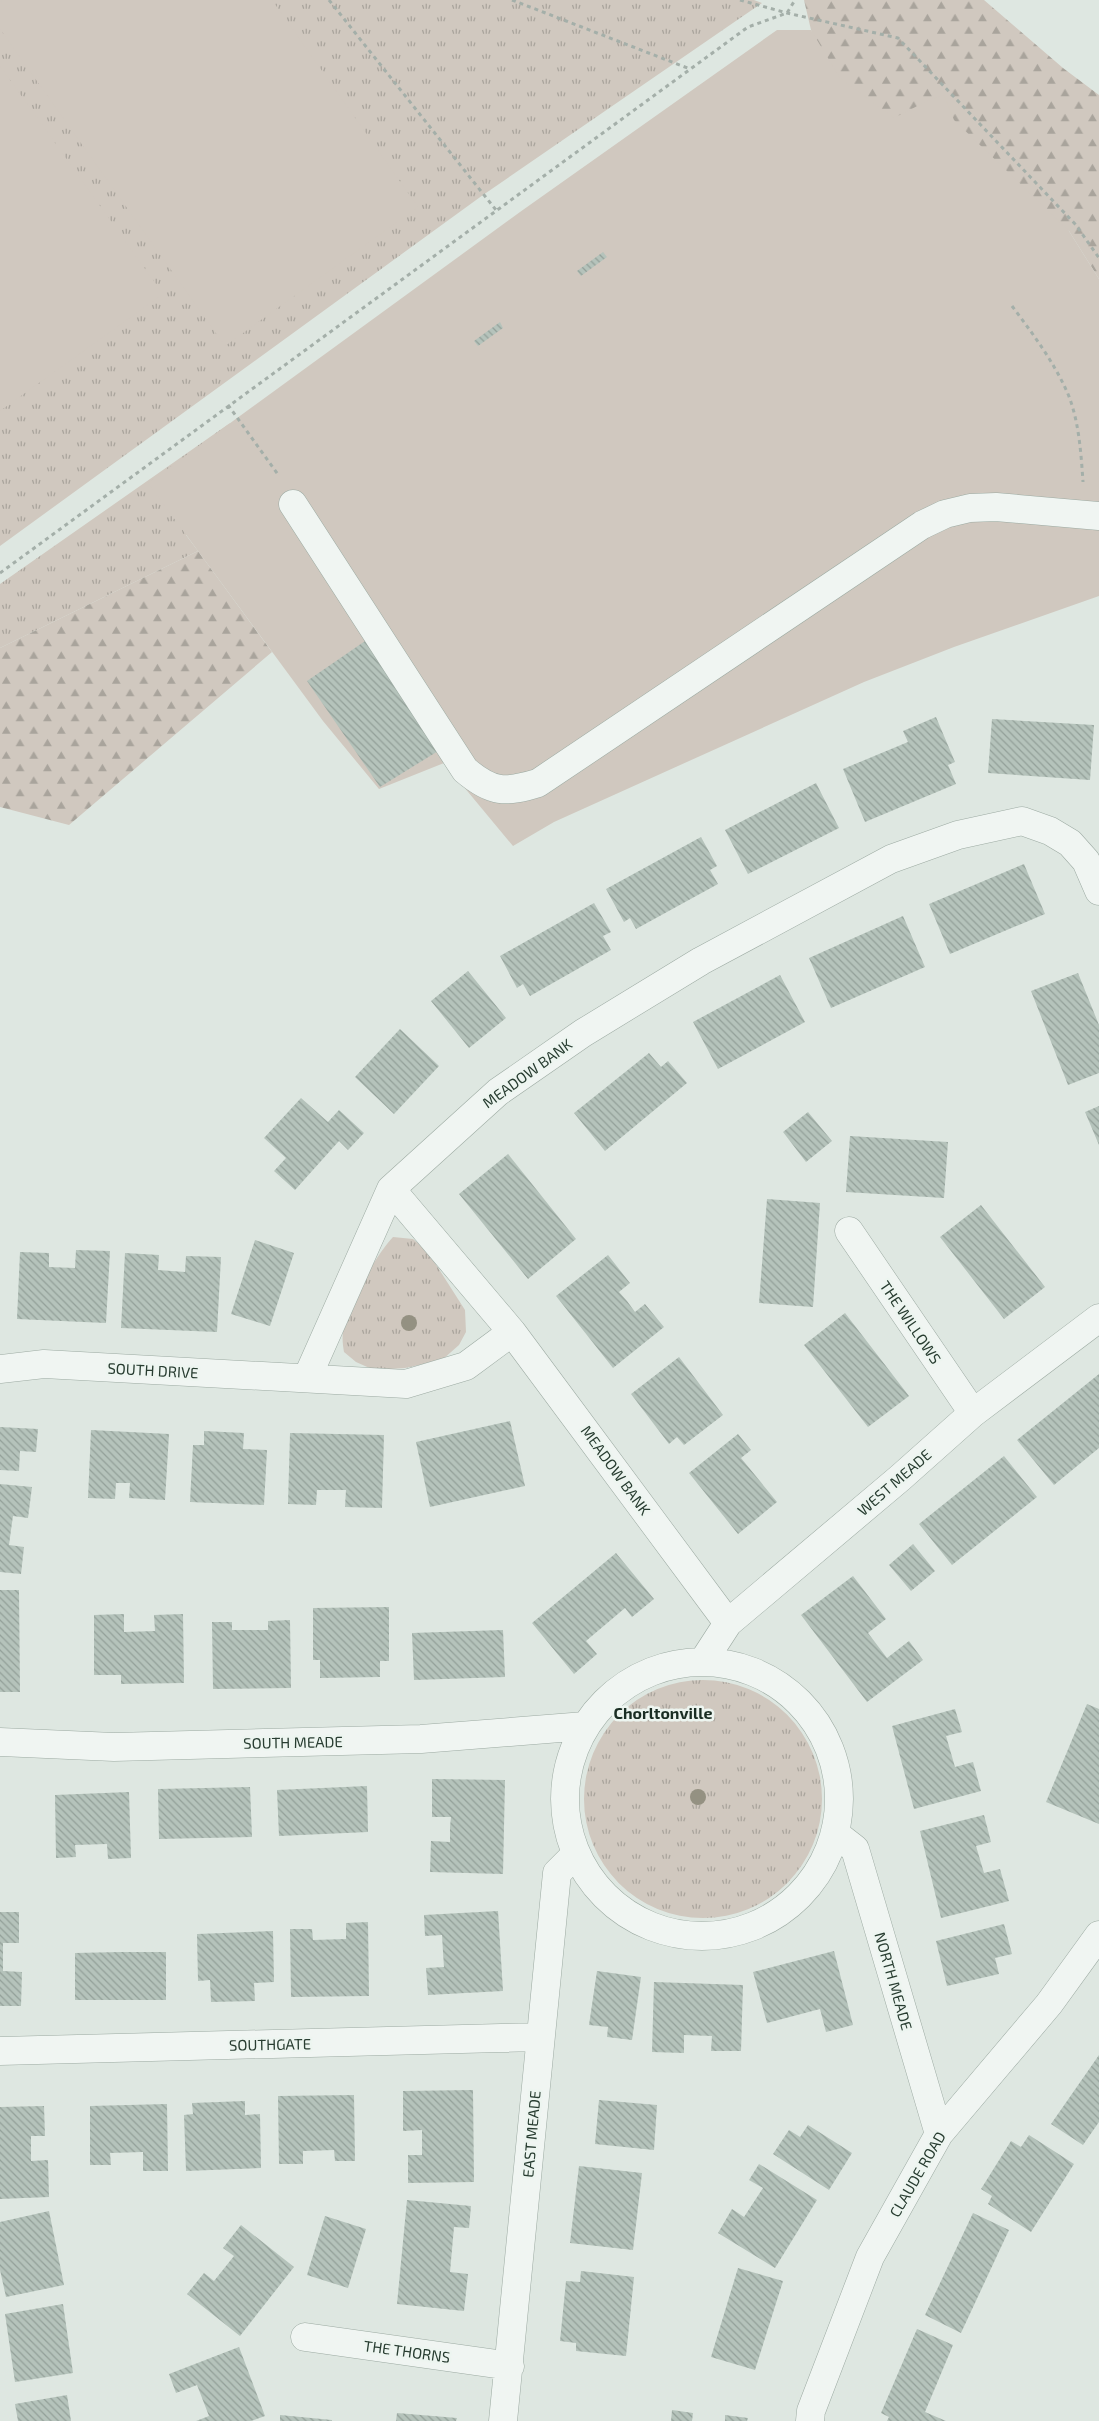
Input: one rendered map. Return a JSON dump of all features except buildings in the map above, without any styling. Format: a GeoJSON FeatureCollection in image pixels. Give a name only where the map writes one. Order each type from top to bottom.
{"type":"FeatureCollection","features":[{"type":"Feature","properties":{"kind":"street"},"geometry":{"type":"LineString","coordinates":[[293,504],[465,770],[482,784],[498,790],[516,790],[538,784],[922,525],[944,514],[970,508],[996,507],[1091,516]]}},
{"type":"Feature","properties":{"kind":"street","name":"MEADOW BANK"},"geometry":{"type":"LineString","coordinates":[[728,1623],[512,1332],[391,1189],[498,1092],[583,1033],[701,962],[891,859],[958,835],[1022,821],[1050,831],[1070,843],[1086,862],[1099,891]]}},
{"type":"Feature","properties":{"kind":"street"},"geometry":{"type":"LineString","coordinates":[[307,1378],[391,1189]]}},
{"type":"Feature","properties":{"kind":"street","name":"THE WILLOWS"},"geometry":{"type":"LineString","coordinates":[[848,1231],[973,1413]]}},
{"type":"Feature","properties":{"kind":"street","name":"WEST MEADE"},"geometry":{"type":"LineString","coordinates":[[704,1660],[728,1623],[900,1478],[973,1413],[1099,1318]]}},
{"type":"Feature","properties":{"kind":"street","name":"SOUTH DRIVE"},"geometry":{"type":"LineString","coordinates":[[0,1369],[44,1364],[406,1384],[466,1366],[512,1332]]}},
{"type":"Feature","properties":{"kind":"street"},"geometry":{"type":"LineString","coordinates":[[704,1660],[748,1668],[788,1690],[819,1724],[836,1765],[837,1835],[807,1888],[775,1916],[735,1933],[701,1936],[692,1936],[650,1927],[614,1905],[586,1873],[575,1855],[567,1828],[564,1796],[570,1760],[585,1726],[616,1691],[658,1668],[704,1660]]}},
{"type":"Feature","properties":{"kind":"street","name":"SOUTH MEADE"},"geometry":{"type":"LineString","coordinates":[[0,1742],[114,1746],[421,1739],[585,1726]]}},
{"type":"Feature","properties":{"kind":"street","name":"NORTH MEADE"},"geometry":{"type":"LineString","coordinates":[[837,1835],[855,1849],[939,2134]]}},
{"type":"Feature","properties":{"kind":"street","name":"EAST MEADE"},"geometry":{"type":"LineString","coordinates":[[504,2421],[557,1872],[575,1855]]}},
{"type":"Feature","properties":{"kind":"street","name":"CLAUDE ROAD"},"geometry":{"type":"LineString","coordinates":[[810,2421],[811,2411],[870,2257],[939,2134],[1049,2004],[1099,1935]]}},
{"type":"Feature","properties":{"kind":"street","name":"SOUTHGATE"},"geometry":{"type":"LineString","coordinates":[[0,2051],[540,2037]]}},
{"type":"Feature","properties":{"kind":"street","name":"THE THORNS"},"geometry":{"type":"LineString","coordinates":[[304,2337],[510,2366]]}},
{"type":"Feature","properties":{"kind":"path"},"geometry":{"type":"LineString","coordinates":[[329,0],[496,210]]}},
{"type":"Feature","properties":{"kind":"path"},"geometry":{"type":"LineString","coordinates":[[512,0],[690,69]]}},
{"type":"Feature","properties":{"kind":"path"},"geometry":{"type":"LineString","coordinates":[[740,0],[787,13],[898,38],[1076,225],[1099,258]]}},
{"type":"Feature","properties":{"kind":"path"},"geometry":{"type":"LineString","coordinates":[[0,573],[748,27],[787,13],[795,0]]}},
{"type":"Feature","properties":{"kind":"path"},"geometry":{"type":"LineString","coordinates":[[1012,306],[1048,356],[1068,395],[1079,439],[1091,516]]}},
{"type":"Feature","properties":{"kind":"path"},"geometry":{"type":"LineString","coordinates":[[228,405],[282,481],[293,504]]}},
{"type":"Feature","properties":{"kind":"green space"},"geometry":{"type":"Polygon","coordinates":[[[0,0],[754,0],[762,3],[483,195],[0,546],[0,0]]]}},
{"type":"Feature","properties":{"kind":"green space"},"geometry":{"type":"Polygon","coordinates":[[[3,0],[272,0],[418,207],[225,346],[0,29],[0,2],[3,0]]]}},
{"type":"Feature","properties":{"kind":"green space"},"geometry":{"type":"Polygon","coordinates":[[[804,0],[984,0],[1063,68],[1099,95],[1099,279],[1069,231],[862,195],[811,30],[804,0]]]}},
{"type":"Feature","properties":{"kind":"green space"},"geometry":{"type":"Polygon","coordinates":[[[777,30],[811,30],[840,78],[894,118],[927,101],[944,95],[954,120],[1069,231],[1099,279],[1099,596],[954,647],[864,682],[554,822],[513,846],[444,763],[379,789],[323,721],[148,483],[520,212],[777,30]]]}},
{"type":"Feature","properties":{"kind":"green space"},"geometry":{"type":"Polygon","coordinates":[[[0,66],[163,294],[0,411],[0,66]]]}},
{"type":"Feature","properties":{"kind":"green space"},"geometry":{"type":"Polygon","coordinates":[[[230,423],[186,535],[198,551],[0,648],[0,584],[230,423]]]}},
{"type":"Feature","properties":{"kind":"green space"},"geometry":{"type":"Polygon","coordinates":[[[198,551],[272,652],[69,825],[0,807],[0,648],[198,551]]]}},
{"type":"Feature","properties":{"kind":"green space"},"geometry":{"type":"Polygon","coordinates":[[[393,1237],[413,1239],[428,1252],[465,1310],[466,1332],[459,1345],[442,1360],[405,1368],[374,1370],[356,1362],[344,1352],[343,1332],[349,1310],[362,1282],[378,1256],[393,1237]]]}},
{"type":"Feature","properties":{"kind":"green space"},"geometry":{"type":"Polygon","coordinates":[[[691,1680],[715,1680],[738,1685],[759,1694],[779,1707],[795,1723],[808,1743],[817,1764],[822,1787],[820,1822],[813,1845],[795,1875],[779,1891],[759,1904],[738,1913],[715,1918],[691,1918],[668,1913],[647,1904],[627,1891],[611,1875],[598,1855],[589,1834],[584,1811],[584,1787],[589,1764],[598,1743],[611,1723],[627,1707],[647,1694],[668,1685],[691,1680]]]}},
{"type":"Feature","properties":{"kind":"district","name":"Chorltonville"},"geometry":{"type":"Point","coordinates":[663,1712]}}]}
